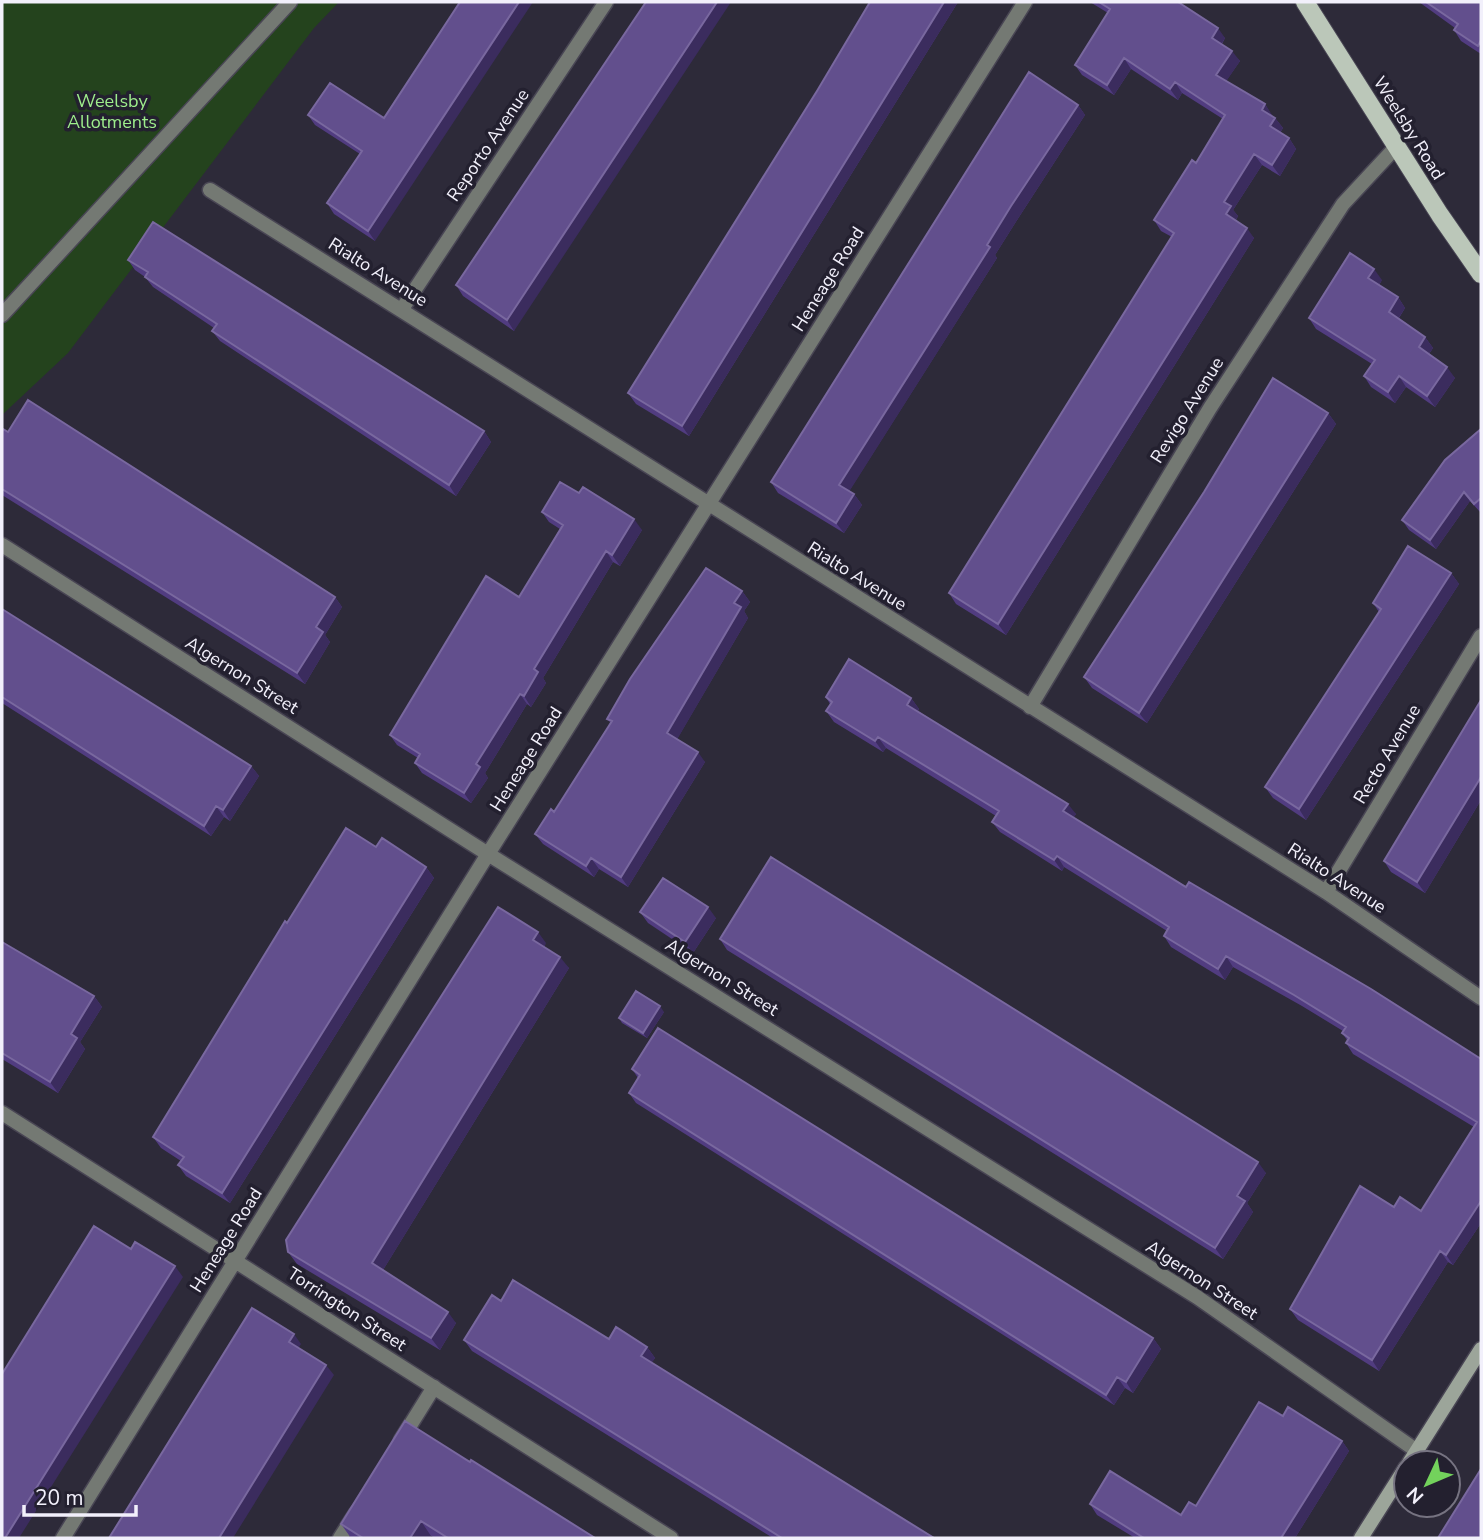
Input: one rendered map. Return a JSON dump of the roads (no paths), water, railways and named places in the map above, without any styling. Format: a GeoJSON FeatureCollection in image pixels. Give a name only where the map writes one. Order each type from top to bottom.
{"type":"FeatureCollection","features":[{"type":"Feature","properties":{"kind":"main road","name":"Weelsby Road"},"geometry":{"type":"LineString","coordinates":[[1305,2],[1396,147],[1481,274]]}},
{"type":"Feature","properties":{"kind":"main road"},"geometry":{"type":"LineString","coordinates":[[1417,1449],[1481,1349]]}},
{"type":"Feature","properties":{"kind":"main road"},"geometry":{"type":"LineString","coordinates":[[1361,1538],[1392,1489]]}},
{"type":"Feature","properties":{"kind":"street"},"geometry":{"type":"LineString","coordinates":[[2,315],[290,2]]}},
{"type":"Feature","properties":{"kind":"street","name":"Reporto Avenue"},"geometry":{"type":"LineString","coordinates":[[402,309],[606,2]]}},
{"type":"Feature","properties":{"kind":"street","name":"Heneage Road"},"geometry":{"type":"LineString","coordinates":[[63,1538],[488,854],[1025,2]]}},
{"type":"Feature","properties":{"kind":"street","name":"Revigo Avenue"},"geometry":{"type":"LineString","coordinates":[[1030,707],[1210,408],[1343,204],[1396,147]]}},
{"type":"Feature","properties":{"kind":"street","name":"Rialto Avenue"},"geometry":{"type":"LineString","coordinates":[[210,190],[1326,892],[1481,998]]}},
{"type":"Feature","properties":{"kind":"street","name":"Algernon Street"},"geometry":{"type":"LineString","coordinates":[[2,545],[488,854],[1197,1297],[1396,1449]]}},
{"type":"Feature","properties":{"kind":"street","name":"Recto Avenue"},"geometry":{"type":"LineString","coordinates":[[1326,892],[1481,636]]}},
{"type":"Feature","properties":{"kind":"street","name":"Torrington Street"},"geometry":{"type":"LineString","coordinates":[[2,1113],[671,1538]]}},
{"type":"Feature","properties":{"kind":"street"},"geometry":{"type":"LineString","coordinates":[[391,1457],[434,1387]]}},
{"type":"Feature","properties":{"kind":"street"},"geometry":{"type":"LineString","coordinates":[[340,1538],[362,1503]]}},
{"type":"Feature","properties":{"kind":"park label","name":"Weelsby Allotments"},"geometry":{"type":"Point","coordinates":[112,111]}}]}
